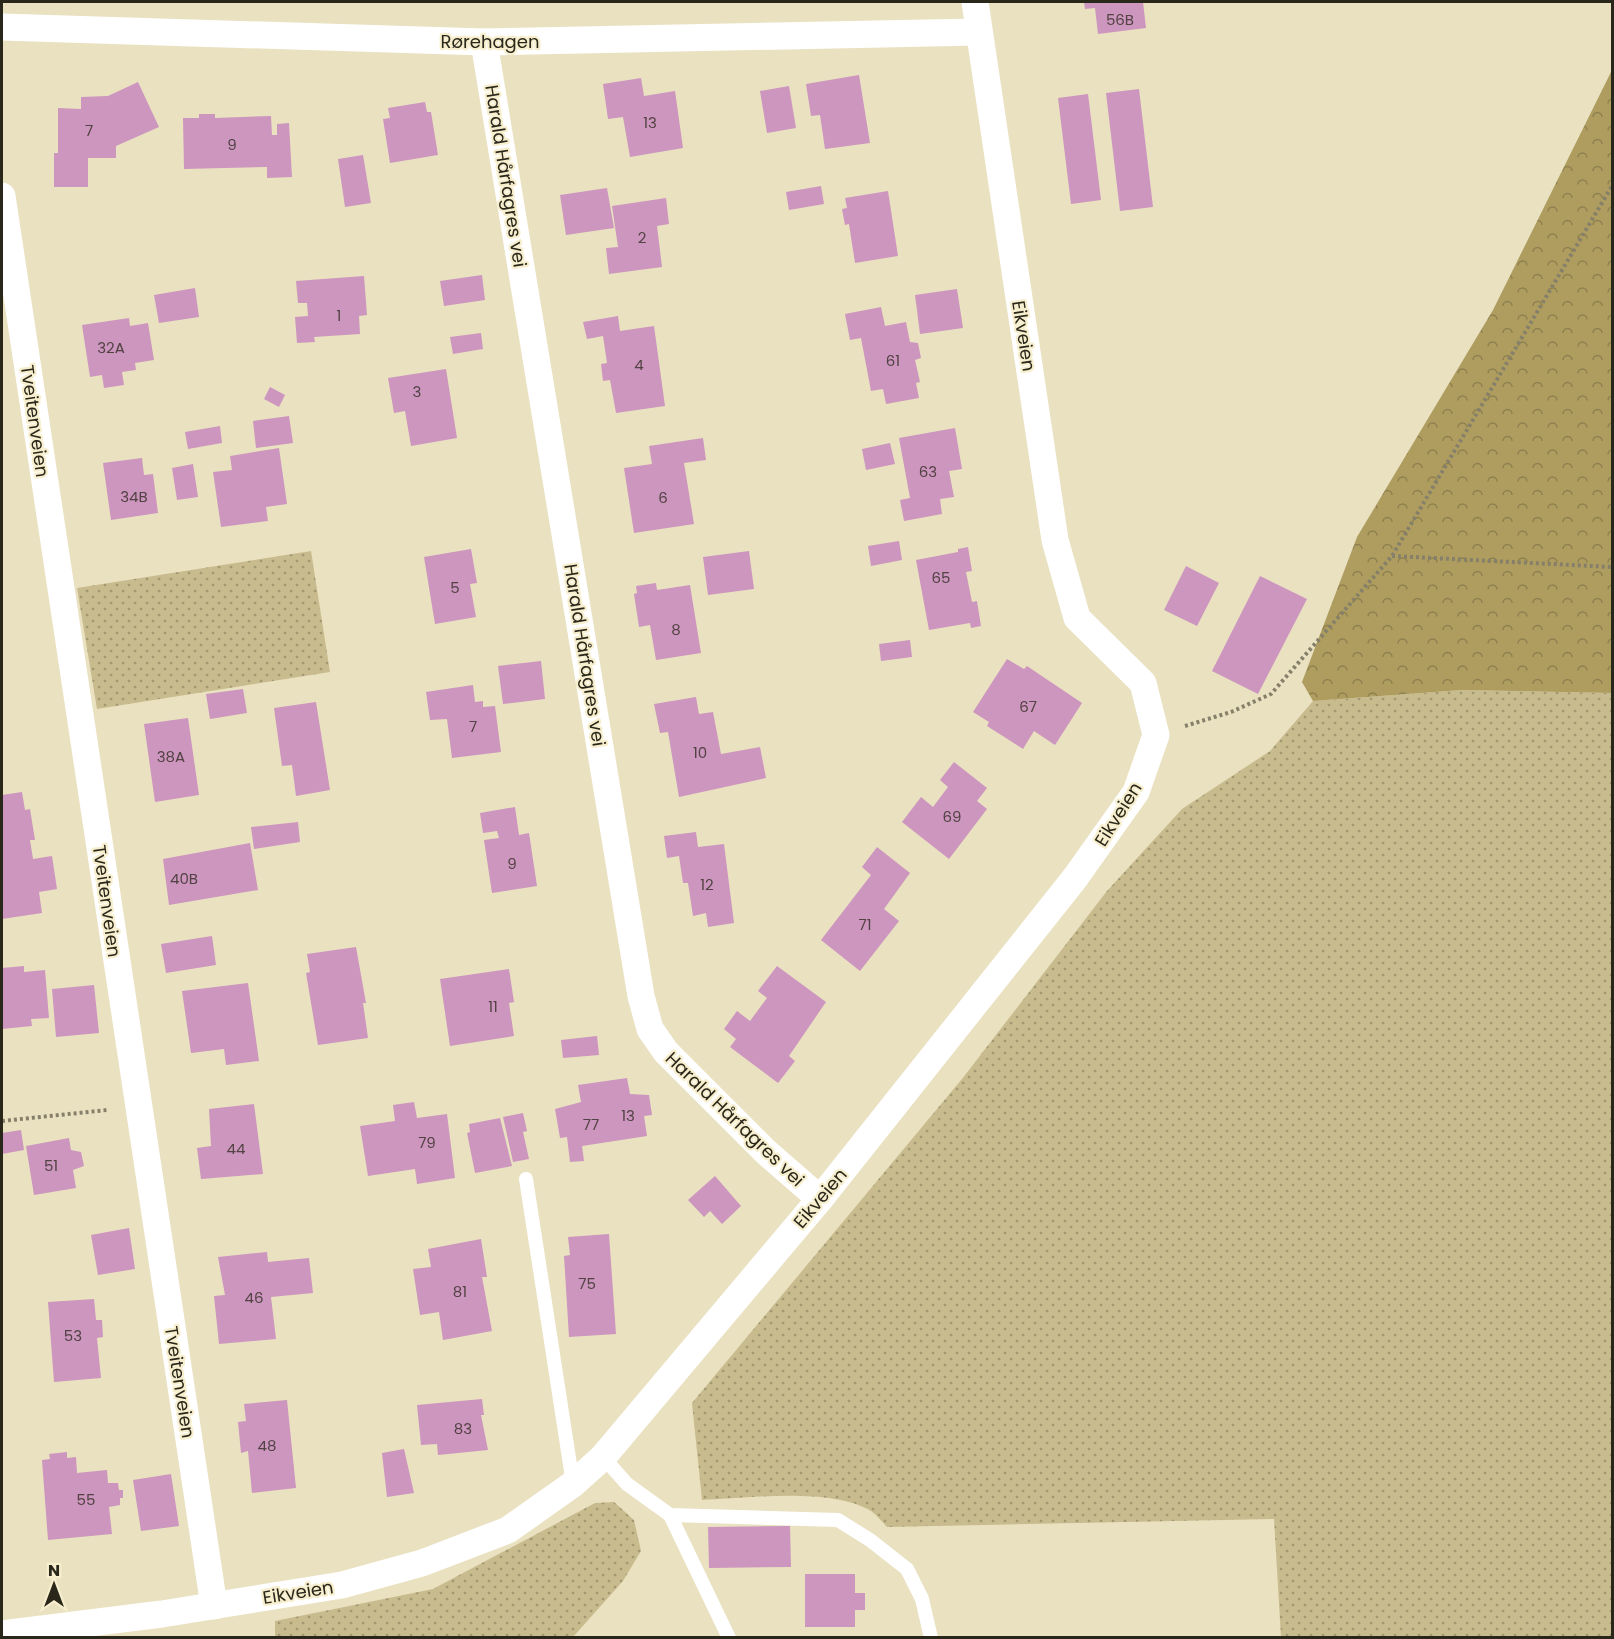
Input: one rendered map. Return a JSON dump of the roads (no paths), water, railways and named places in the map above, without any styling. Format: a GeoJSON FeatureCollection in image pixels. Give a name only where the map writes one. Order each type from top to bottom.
{"type":"FeatureCollection","features":[{"type":"Feature","properties":{"kind":"street","name":"Eikveien"},"geometry":{"type":"LineString","coordinates":[[2,1634],[214,1606],[342,1585],[422,1563],[508,1530],[573,1484],[603,1457],[820,1199],[1075,878],[1136,792],[1156,735],[1143,683],[1077,618],[1055,540],[975,2]]}},
{"type":"Feature","properties":{"kind":"street","name":"Rørehagen"},"geometry":{"type":"LineString","coordinates":[[2,27],[484,42],[978,32]]}},
{"type":"Feature","properties":{"kind":"street","name":"Harald Hårfagres vei"},"geometry":{"type":"LineString","coordinates":[[484,42],[641,996],[650,1029],[666,1052],[766,1152],[820,1199]]}},
{"type":"Feature","properties":{"kind":"street","name":"Tveitenveien"},"geometry":{"type":"LineString","coordinates":[[2,196],[214,1606]]}},
{"type":"Feature","properties":{"kind":"lane"},"geometry":{"type":"LineString","coordinates":[[526,1179],[573,1484]]}},
{"type":"Feature","properties":{"kind":"lane"},"geometry":{"type":"LineString","coordinates":[[603,1457],[627,1484],[670,1515],[729,1638]]}},
{"type":"Feature","properties":{"kind":"lane"},"geometry":{"type":"LineString","coordinates":[[670,1515],[838,1520],[870,1540],[907,1569],[922,1599],[931,1638]]}}]}
